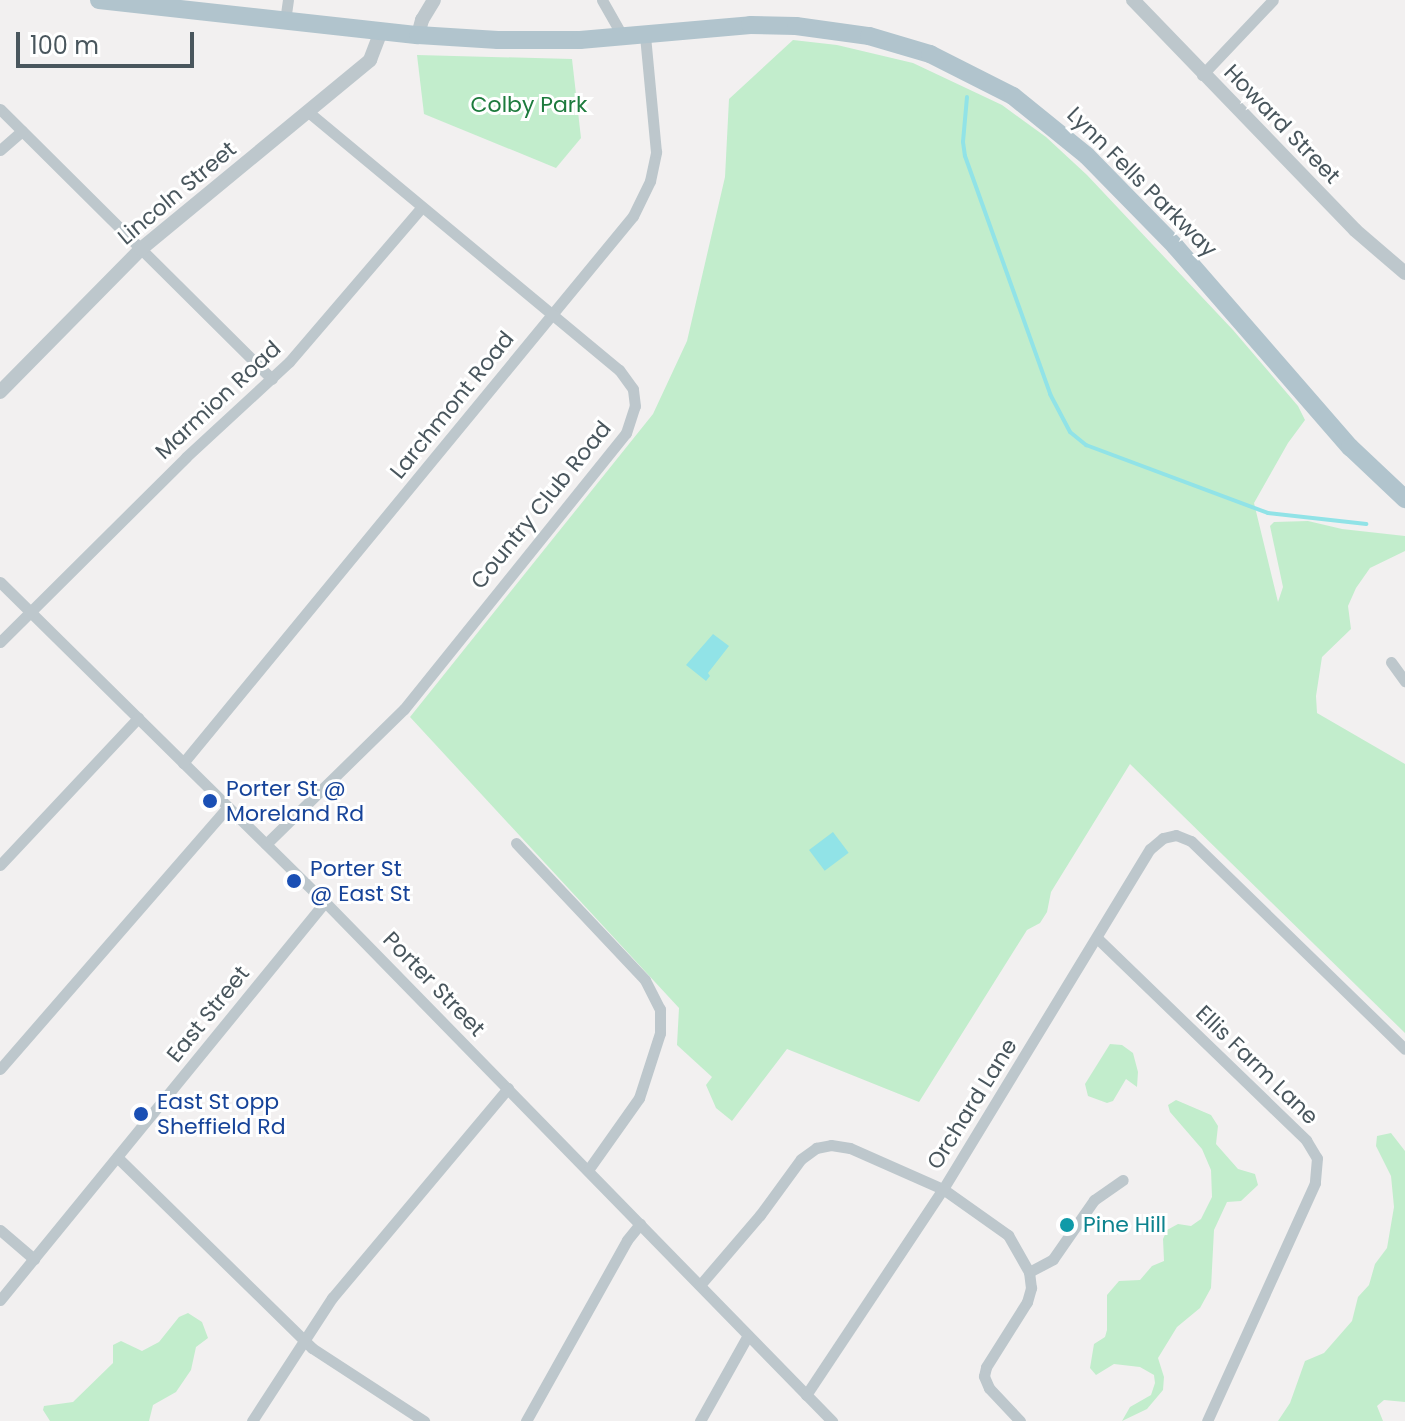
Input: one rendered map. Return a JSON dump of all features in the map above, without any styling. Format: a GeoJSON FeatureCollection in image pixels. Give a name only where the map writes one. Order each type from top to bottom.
{"type":"FeatureCollection","features":[{"type":"Feature","properties":{"kind":"main road","name":"Lynn Fells Parkway"},"geometry":{"type":"LineString","coordinates":[[99,0],[381,32],[537,41],[645,36],[750,25],[832,30],[930,54],[999,87],[1059,131],[1137,206],[1350,447],[1405,499]]}},
{"type":"Feature","properties":{"kind":"street"},"geometry":{"type":"LineString","coordinates":[[285,21],[288,0]]}},
{"type":"Feature","properties":{"kind":"street"},"geometry":{"type":"LineString","coordinates":[[418,35],[423,18],[434,0]]}},
{"type":"Feature","properties":{"kind":"street"},"geometry":{"type":"LineString","coordinates":[[602,0],[623,37]]}},
{"type":"Feature","properties":{"kind":"street","name":"Howard Street"},"geometry":{"type":"LineString","coordinates":[[1133,0],[1202,75],[1373,248],[1405,273]]}},
{"type":"Feature","properties":{"kind":"street"},"geometry":{"type":"LineString","coordinates":[[1202,75],[1273,0]]}},
{"type":"Feature","properties":{"kind":"street","name":"Lincoln Street"},"geometry":{"type":"LineString","coordinates":[[0,392],[141,249],[372,58],[381,32]]}},
{"type":"Feature","properties":{"kind":"street","name":"Larchmont Road"},"geometry":{"type":"LineString","coordinates":[[183,763],[633,216],[650,181],[656,142],[645,36]]}},
{"type":"Feature","properties":{"kind":"street"},"geometry":{"type":"LineString","coordinates":[[0,109],[272,379]]}},
{"type":"Feature","properties":{"kind":"street","name":"Country Club Road"},"geometry":{"type":"LineString","coordinates":[[266,844],[404,709],[629,428],[635,400],[627,379],[309,113]]}},
{"type":"Feature","properties":{"kind":"street"},"geometry":{"type":"LineString","coordinates":[[0,150],[22,131]]}},
{"type":"Feature","properties":{"kind":"street","name":"Marmion Road"},"geometry":{"type":"LineString","coordinates":[[0,642],[177,465],[272,379],[422,207]]}},
{"type":"Feature","properties":{"kind":"street","name":"Porter Street"},"geometry":{"type":"LineString","coordinates":[[0,582],[325,902],[832,1421]]}},
{"type":"Feature","properties":{"kind":"street"},"geometry":{"type":"LineString","coordinates":[[1391,662],[1405,681]]}},
{"type":"Feature","properties":{"kind":"street"},"geometry":{"type":"LineString","coordinates":[[0,865],[138,718]]}},
{"type":"Feature","properties":{"kind":"street"},"geometry":{"type":"LineString","coordinates":[[0,1069],[228,807]]}},
{"type":"Feature","properties":{"kind":"street","name":"Orchard Lane"},"geometry":{"type":"LineString","coordinates":[[806,1395],[943,1189],[1150,849],[1169,835],[1191,841],[1405,1049]]}},
{"type":"Feature","properties":{"kind":"street"},"geometry":{"type":"LineString","coordinates":[[516,843],[645,980],[660,1009],[660,1033],[639,1098],[588,1170]]}},
{"type":"Feature","properties":{"kind":"street","name":"East Street"},"geometry":{"type":"LineString","coordinates":[[0,1300],[325,902]]}},
{"type":"Feature","properties":{"kind":"street","name":"Ellis Farm Lane"},"geometry":{"type":"LineString","coordinates":[[1097,938],[1306,1140],[1317,1158],[1315,1183],[1207,1421]]}},
{"type":"Feature","properties":{"kind":"street"},"geometry":{"type":"LineString","coordinates":[[252,1421],[347,1279],[508,1088]]}},
{"type":"Feature","properties":{"kind":"street"},"geometry":{"type":"LineString","coordinates":[[700,1285],[760,1215],[801,1159],[816,1148],[845,1147],[943,1189],[1008,1235],[1029,1272],[1029,1298],[989,1361],[984,1376],[992,1393],[1020,1421]]}},
{"type":"Feature","properties":{"kind":"street"},"geometry":{"type":"LineString","coordinates":[[117,1157],[304,1341],[424,1421]]}},
{"type":"Feature","properties":{"kind":"street"},"geometry":{"type":"LineString","coordinates":[[1029,1272],[1053,1259],[1094,1200],[1123,1180]]}},
{"type":"Feature","properties":{"kind":"street"},"geometry":{"type":"LineString","coordinates":[[526,1421],[627,1240],[640,1224]]}},
{"type":"Feature","properties":{"kind":"street"},"geometry":{"type":"LineString","coordinates":[[0,1230],[34,1259]]}},
{"type":"Feature","properties":{"kind":"street"},"geometry":{"type":"LineString","coordinates":[[700,1421],[748,1335]]}},
{"type":"Feature","properties":{"kind":"green space"},"geometry":{"type":"Polygon","coordinates":[[[793,40],[837,45],[913,63],[1002,105],[1046,137],[1087,175],[1233,330],[1298,406],[1305,420],[1288,443],[1254,503],[1278,602],[1283,587],[1270,526],[1274,522],[1308,521],[1342,529],[1405,536],[1405,551],[1370,568],[1356,588],[1348,606],[1351,629],[1322,657],[1316,696],[1317,713],[1405,764],[1405,1033],[1130,764],[1051,892],[1047,912],[1040,923],[1027,930],[919,1102],[787,1049],[732,1121],[716,1108],[706,1085],[712,1077],[677,1045],[679,1008],[410,717],[653,414],[687,341],[725,177],[729,99],[793,40]]]}},
{"type":"Feature","properties":{"kind":"green space","name":"Colby Park"},"geometry":{"type":"Polygon","coordinates":[[[417,55],[572,59],[581,138],[556,168],[424,114],[417,55]]]}},
{"type":"Feature","properties":{"kind":"green space"},"geometry":{"type":"Polygon","coordinates":[[[1110,1044],[1122,1045],[1133,1053],[1138,1072],[1137,1087],[1126,1079],[1113,1101],[1107,1103],[1088,1096],[1085,1084],[1110,1044]]]}},
{"type":"Feature","properties":{"kind":"green space"},"geometry":{"type":"Polygon","coordinates":[[[1176,1100],[1211,1115],[1218,1126],[1216,1144],[1238,1169],[1255,1174],[1258,1185],[1241,1201],[1227,1202],[1214,1230],[1211,1288],[1200,1308],[1177,1327],[1158,1358],[1164,1377],[1163,1390],[1147,1409],[1122,1421],[1130,1407],[1151,1395],[1155,1383],[1154,1375],[1140,1367],[1114,1364],[1096,1375],[1090,1368],[1094,1344],[1105,1337],[1107,1330],[1107,1295],[1119,1281],[1140,1280],[1152,1266],[1164,1261],[1163,1239],[1167,1230],[1178,1224],[1191,1226],[1201,1219],[1212,1197],[1211,1170],[1202,1149],[1170,1112],[1168,1105],[1176,1100]]]}},
{"type":"Feature","properties":{"kind":"green space"},"geometry":{"type":"Polygon","coordinates":[[[1391,1133],[1405,1151],[1405,1402],[1384,1400],[1377,1406],[1383,1421],[1278,1421],[1290,1403],[1305,1361],[1324,1353],[1352,1321],[1358,1297],[1369,1285],[1375,1264],[1387,1248],[1394,1207],[1391,1176],[1376,1146],[1377,1136],[1391,1133]]]}},
{"type":"Feature","properties":{"kind":"green space"},"geometry":{"type":"Polygon","coordinates":[[[188,1313],[202,1322],[208,1338],[196,1347],[191,1370],[176,1392],[153,1405],[149,1421],[50,1421],[43,1410],[44,1406],[73,1402],[113,1363],[113,1345],[121,1341],[142,1351],[159,1342],[179,1317],[188,1313]]]}},
{"type":"Feature","properties":{"kind":"water"},"geometry":{"type":"Polygon","coordinates":[[[713,634],[729,646],[708,673],[710,676],[706,681],[686,665],[713,634]]]}},
{"type":"Feature","properties":{"kind":"water"},"geometry":{"type":"Polygon","coordinates":[[[833,832],[849,853],[825,871],[809,850],[833,832]]]}},
{"type":"Feature","properties":{"kind":"waterway"},"geometry":{"type":"LineString","coordinates":[[967,97],[963,142],[965,156],[1050,394],[1070,432],[1086,445],[1268,513],[1366,524]]}},
{"type":"Feature","properties":{"kind":"place","name":"Porter St @ Moreland Rd"},"geometry":{"type":"Point","coordinates":[210,801]}},
{"type":"Feature","properties":{"kind":"place","name":"Porter St @ East St"},"geometry":{"type":"Point","coordinates":[294,881]}},
{"type":"Feature","properties":{"kind":"place","name":"East St opp Sheffield Rd"},"geometry":{"type":"Point","coordinates":[141,1114]}},
{"type":"Feature","properties":{"kind":"place","name":"Pine Hill"},"geometry":{"type":"Point","coordinates":[1067,1225]}}]}
